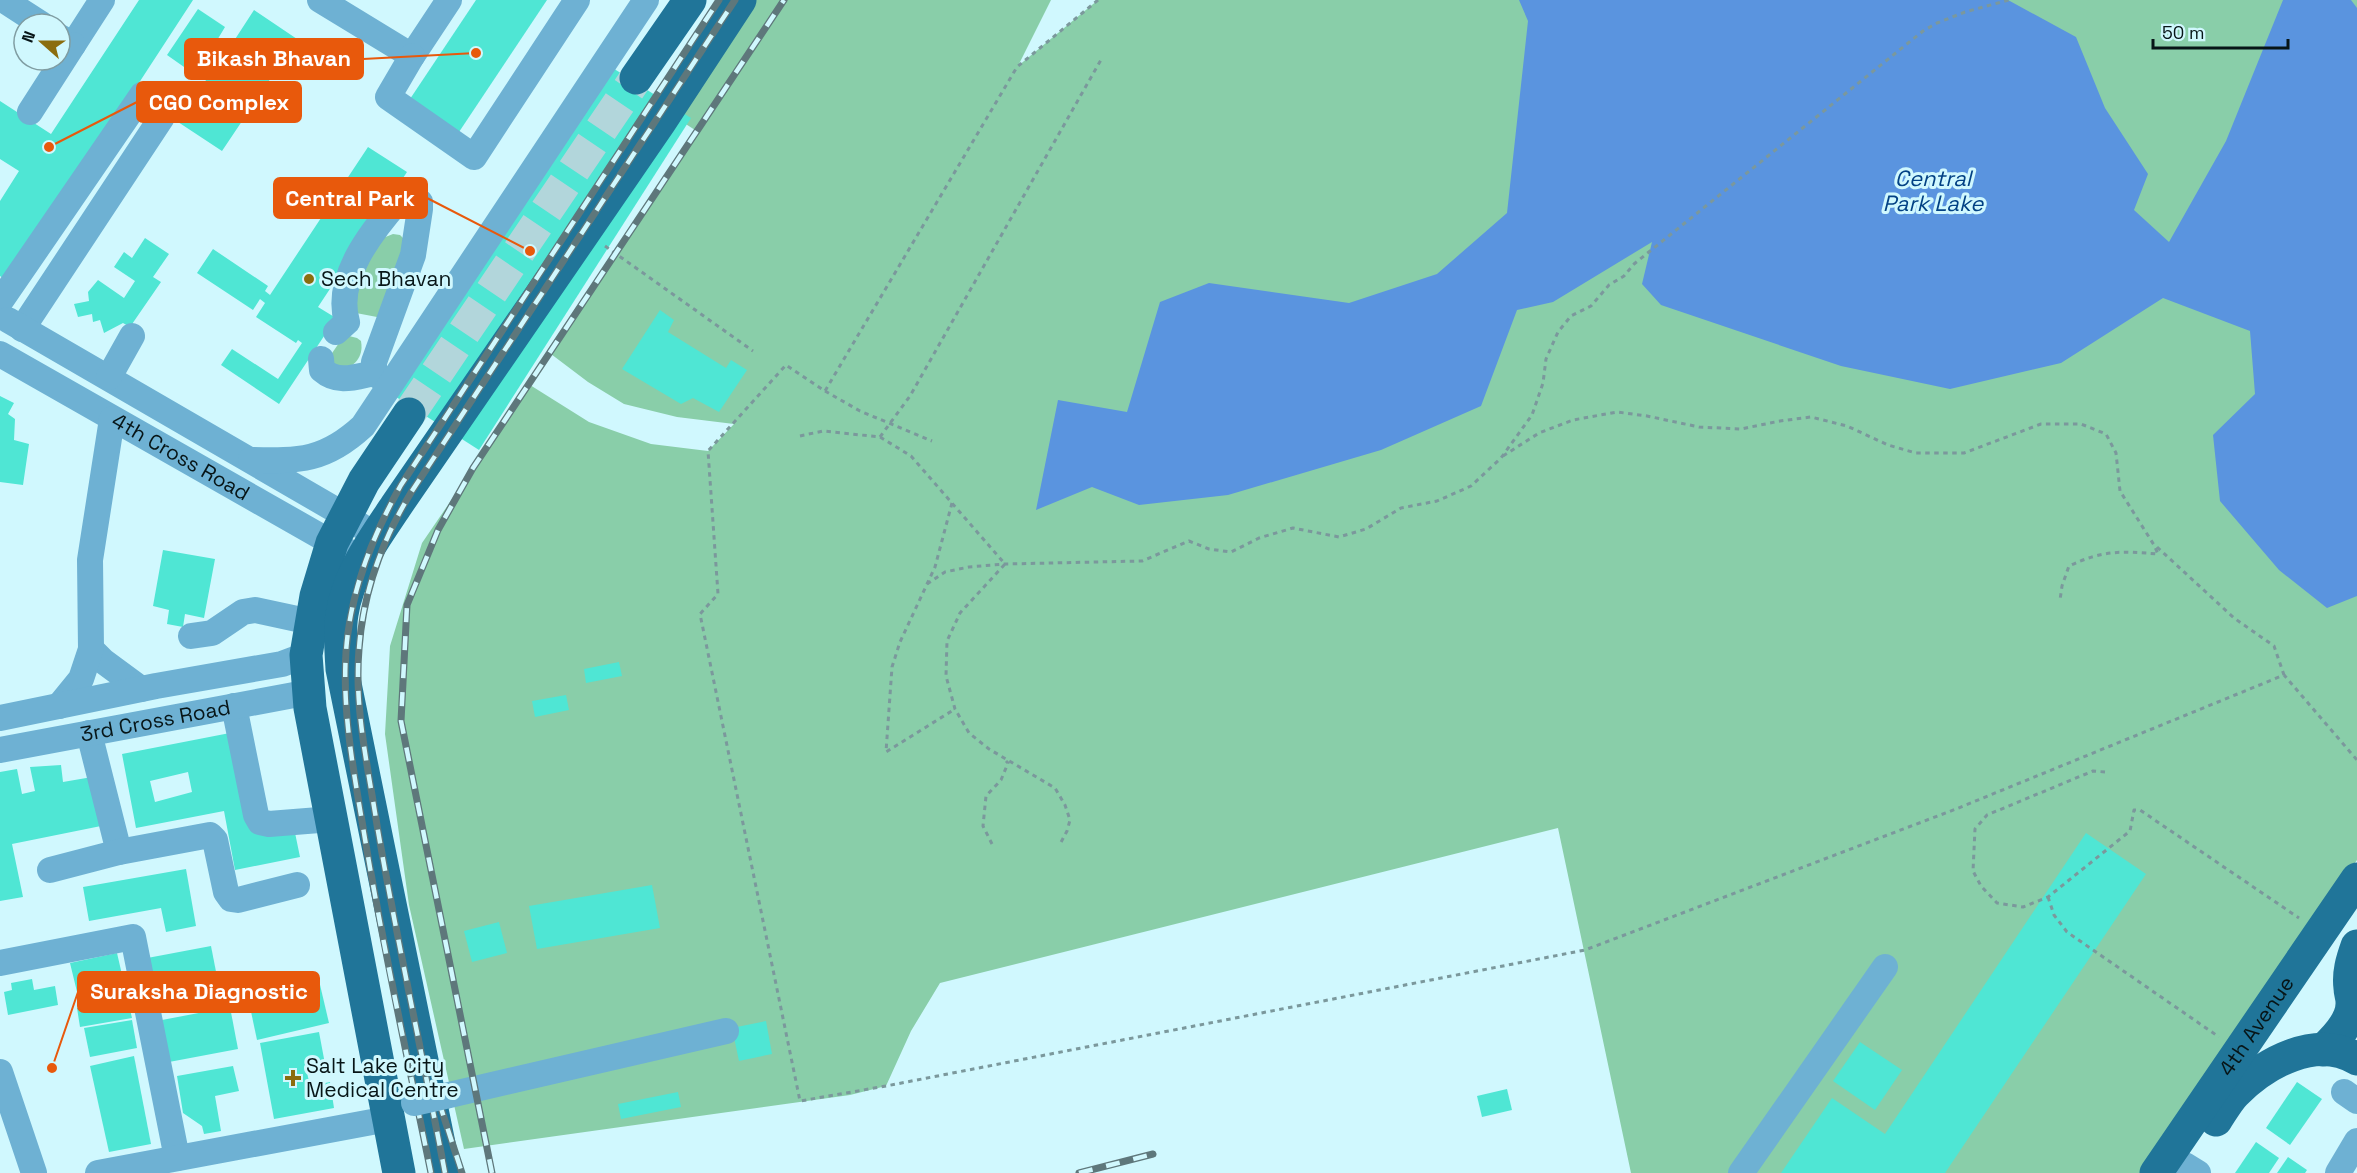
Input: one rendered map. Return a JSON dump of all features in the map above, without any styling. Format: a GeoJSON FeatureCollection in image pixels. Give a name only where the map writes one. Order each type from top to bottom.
{"type":"FeatureCollection","features":[{"type":"Feature","properties":{"kind":"main road"},"geometry":{"type":"LineString","coordinates":[[636,78],[690,0]]}},
{"type":"Feature","properties":{"kind":"main road"},"geometry":{"type":"LineString","coordinates":[[445,1173],[342,669],[340,636],[342,612],[351,583],[369,548],[740,0]]}},
{"type":"Feature","properties":{"kind":"main road"},"geometry":{"type":"LineString","coordinates":[[399,1173],[396,1110],[310,708],[306,655],[316,596],[339,530],[364,481],[409,414]]}},
{"type":"Feature","properties":{"kind":"main road","name":"4th Avenue"},"geometry":{"type":"LineString","coordinates":[[2180,1171],[2239,1052],[2357,879]]}},
{"type":"Feature","properties":{"kind":"main road","name":"4th Avenue"},"geometry":{"type":"LineString","coordinates":[[2180,1171],[2234,1094],[2267,1065],[2312,1051],[2335,1039],[2351,1014],[2353,1000],[2350,964],[2357,946]]}},
{"type":"Feature","properties":{"kind":"main road"},"geometry":{"type":"LineString","coordinates":[[2294,971],[2306,965],[2320,965],[2343,975],[2353,1000]]}},
{"type":"Feature","properties":{"kind":"main road"},"geometry":{"type":"LineString","coordinates":[[2269,1008],[2269,1024],[2273,1038],[2283,1048],[2339,1051],[2357,1059]]}},
{"type":"Feature","properties":{"kind":"street"},"geometry":{"type":"LineString","coordinates":[[4,0],[22,12]]}},
{"type":"Feature","properties":{"kind":"street"},"geometry":{"type":"LineString","coordinates":[[72,39],[102,0]]}},
{"type":"Feature","properties":{"kind":"street"},"geometry":{"type":"LineString","coordinates":[[320,0],[412,56]]}},
{"type":"Feature","properties":{"kind":"street"},"geometry":{"type":"LineString","coordinates":[[449,0],[388,97],[474,157],[577,0]]}},
{"type":"Feature","properties":{"kind":"street"},"geometry":{"type":"LineString","coordinates":[[251,460],[296,461],[325,453],[346,441],[363,426],[382,378],[646,0]]}},
{"type":"Feature","properties":{"kind":"street"},"geometry":{"type":"LineString","coordinates":[[30,112],[52,72]]}},
{"type":"Feature","properties":{"kind":"street"},"geometry":{"type":"LineString","coordinates":[[0,302],[142,95],[159,96],[163,106],[162,117],[22,328]]}},
{"type":"Feature","properties":{"kind":"street"},"geometry":{"type":"LineString","coordinates":[[380,344],[373,333],[360,322],[342,327],[349,281],[360,252],[399,200],[406,196],[414,197],[420,202],[420,209],[413,255],[374,362],[382,378]]}},
{"type":"Feature","properties":{"kind":"street"},"geometry":{"type":"LineString","coordinates":[[0,316],[251,460],[339,530]]}},
{"type":"Feature","properties":{"kind":"street"},"geometry":{"type":"LineString","coordinates":[[109,377],[132,336]]}},
{"type":"Feature","properties":{"kind":"street","name":"4th Cross Road"},"geometry":{"type":"LineString","coordinates":[[0,354],[112,419],[339,530],[369,548]]}},
{"type":"Feature","properties":{"kind":"street"},"geometry":{"type":"LineString","coordinates":[[321,359],[322,370],[330,378],[382,378]]}},
{"type":"Feature","properties":{"kind":"street"},"geometry":{"type":"LineString","coordinates":[[59,706],[81,679],[91,649],[90,560],[112,419]]}},
{"type":"Feature","properties":{"kind":"street"},"geometry":{"type":"LineString","coordinates":[[191,636],[212,633],[243,612],[255,610],[311,622]]}},
{"type":"Feature","properties":{"kind":"street"},"geometry":{"type":"LineString","coordinates":[[91,649],[103,661],[141,689]]}},
{"type":"Feature","properties":{"kind":"street"},"geometry":{"type":"LineString","coordinates":[[0,718],[282,663],[306,655]]}},
{"type":"Feature","properties":{"kind":"street","name":"3rd Cross Road"},"geometry":{"type":"LineString","coordinates":[[0,750],[310,692]]}},
{"type":"Feature","properties":{"kind":"street"},"geometry":{"type":"LineString","coordinates":[[234,706],[256,815],[260,822],[269,824],[332,819]]}},
{"type":"Feature","properties":{"kind":"street"},"geometry":{"type":"LineString","coordinates":[[89,733],[119,852]]}},
{"type":"Feature","properties":{"kind":"street"},"geometry":{"type":"LineString","coordinates":[[50,870],[119,852],[210,835],[215,840],[226,892],[231,899],[238,900],[297,885]]}},
{"type":"Feature","properties":{"kind":"street"},"geometry":{"type":"LineString","coordinates":[[0,963],[133,937],[177,1158]]}},
{"type":"Feature","properties":{"kind":"street"},"geometry":{"type":"LineString","coordinates":[[1741,1173],[1885,967]]}},
{"type":"Feature","properties":{"kind":"street"},"geometry":{"type":"LineString","coordinates":[[98,1173],[396,1110],[445,1096],[726,1031]]}},
{"type":"Feature","properties":{"kind":"street"},"geometry":{"type":"LineString","coordinates":[[0,1072],[34,1173]]}},
{"type":"Feature","properties":{"kind":"street"},"geometry":{"type":"LineString","coordinates":[[2338,1173],[2357,1141]]}},
{"type":"Feature","properties":{"kind":"path"},"geometry":{"type":"LineString","coordinates":[[825,391],[1017,67],[1098,0]]}},
{"type":"Feature","properties":{"kind":"path"},"geometry":{"type":"LineString","coordinates":[[1501,458],[1532,415],[1543,383],[1546,359],[1558,332],[1571,316],[1591,306],[1609,285],[1624,276],[1634,264],[1923,31],[1965,12],[2009,0]]}},
{"type":"Feature","properties":{"kind":"path"},"geometry":{"type":"LineString","coordinates":[[880,437],[910,396],[1102,58]]}},
{"type":"Feature","properties":{"kind":"path"},"geometry":{"type":"LineString","coordinates":[[584,232],[753,351]]}},
{"type":"Feature","properties":{"kind":"path"},"geometry":{"type":"LineString","coordinates":[[932,441],[860,411],[786,365],[708,451],[718,594],[700,614],[800,1101],[1584,950],[1956,809],[2283,675]]}},
{"type":"Feature","properties":{"kind":"path"},"geometry":{"type":"LineString","coordinates":[[927,584],[945,572],[1005,564],[1142,561],[1189,541],[1209,549],[1231,552],[1259,538],[1293,528],[1339,537],[1366,529],[1401,508],[1437,501],[1471,486],[1501,458],[1539,433],[1573,420],[1617,412],[1699,427],[1741,429],[1811,417],[1847,426],[1888,445],[1926,454],[1964,453],[2041,424],[2081,424],[2106,434],[2116,453],[2120,491],[2158,554],[2124,551],[2093,555],[2069,566],[2060,600]]}},
{"type":"Feature","properties":{"kind":"path"},"geometry":{"type":"LineString","coordinates":[[800,436],[823,430],[880,437],[911,456],[1005,564]]}},
{"type":"Feature","properties":{"kind":"path"},"geometry":{"type":"LineString","coordinates":[[952,503],[935,567],[900,642],[892,667],[886,752],[955,709]]}},
{"type":"Feature","properties":{"kind":"path"},"geometry":{"type":"LineString","coordinates":[[2154,545],[2234,618],[2274,646],[2283,675],[2357,760]]}},
{"type":"Feature","properties":{"kind":"path"},"geometry":{"type":"LineString","coordinates":[[1005,564],[960,613],[946,641],[946,676],[955,709],[969,733],[1005,759],[1055,788],[1070,820],[1059,846]]}},
{"type":"Feature","properties":{"kind":"path"},"geometry":{"type":"LineString","coordinates":[[992,844],[983,826],[986,796],[1001,780],[1008,763],[1005,759]]}},
{"type":"Feature","properties":{"kind":"path"},"geometry":{"type":"LineString","coordinates":[[2105,772],[2093,771],[1987,815],[1975,829],[1973,872],[1981,886],[1997,903],[2023,907],[2048,897],[2130,831],[2134,810],[2140,810],[2320,933]]}},
{"type":"Feature","properties":{"kind":"path"},"geometry":{"type":"LineString","coordinates":[[2048,897],[2054,915],[2067,932],[2239,1052]]}},
{"type":"Feature","properties":{"kind":"green space"},"geometry":{"type":"Polygon","coordinates":[[[754,0],[1051,0],[1018,66],[1098,0],[2357,0],[2357,860],[2146,1173],[1631,1173],[1558,828],[940,983],[911,1031],[886,1086],[850,1095],[464,1149],[409,905],[385,734],[390,646],[422,543],[530,385],[589,422],[651,444],[708,451],[734,424],[677,417],[624,404],[588,382],[547,351],[695,130],[678,119],[754,0]]]}},
{"type":"Feature","properties":{"kind":"green space"},"geometry":{"type":"Polygon","coordinates":[[[393,234],[400,235],[406,241],[383,311],[377,317],[356,313],[353,285],[383,238],[393,234]]]}},
{"type":"Feature","properties":{"kind":"green space"},"geometry":{"type":"Polygon","coordinates":[[[349,336],[361,341],[361,352],[354,364],[341,373],[328,359],[339,343],[349,336]]]}},
{"type":"Feature","properties":{"kind":"water","name":"Central Park Lake"},"geometry":{"type":"Polygon","coordinates":[[[1519,0],[2008,0],[2076,37],[2105,108],[2148,174],[2134,210],[2169,242],[2226,141],[2283,0],[2351,0],[2357,8],[2357,596],[2327,608],[2279,570],[2220,501],[2213,435],[2255,394],[2250,331],[2163,298],[2061,363],[1950,389],[1841,366],[1661,305],[1642,284],[1652,242],[1553,302],[1517,310],[1481,406],[1381,450],[1228,495],[1139,505],[1092,487],[1036,510],[1058,400],[1127,412],[1160,302],[1209,283],[1349,303],[1437,274],[1507,213],[1528,21],[1519,0]]]}},
{"type":"Feature","properties":{"kind":"building"},"geometry":{"type":"Polygon","coordinates":[[[139,0],[193,0],[9,282],[0,276],[0,201],[19,171],[0,159],[0,101],[51,134],[139,0]]]}},
{"type":"Feature","properties":{"kind":"building"},"geometry":{"type":"Polygon","coordinates":[[[476,0],[547,0],[455,138],[406,105],[476,0]]]}},
{"type":"Feature","properties":{"kind":"building"},"geometry":{"type":"Polygon","coordinates":[[[198,9],[225,27],[216,42],[228,50],[254,10],[297,39],[222,151],[178,122],[216,65],[204,58],[194,74],[167,55],[198,9]]]}},
{"type":"Feature","properties":{"kind":"building"},"geometry":{"type":"Polygon","coordinates":[[[605,63],[691,118],[479,450],[393,395],[605,63]]]}},
{"type":"Feature","properties":{"kind":"building","name":"Sech Bhavan"},"geometry":{"type":"Polygon","coordinates":[[[368,147],[407,172],[318,307],[336,318],[279,404],[221,365],[232,349],[278,379],[302,343],[298,340],[296,343],[256,317],[265,303],[260,299],[253,310],[197,273],[213,249],[268,286],[265,291],[270,295],[368,147]]]}},
{"type":"Feature","properties":{"kind":"building"},"geometry":{"type":"Polygon","coordinates":[[[145,238],[169,254],[153,277],[161,282],[130,327],[123,323],[104,333],[100,320],[93,322],[92,314],[78,317],[74,304],[89,301],[88,292],[98,280],[124,298],[135,281],[114,267],[124,252],[132,258],[145,238]]]}},
{"type":"Feature","properties":{"kind":"building"},"geometry":{"type":"Polygon","coordinates":[[[660,310],[674,320],[668,332],[726,368],[731,360],[747,370],[719,412],[693,398],[681,404],[622,369],[660,310]]]}},
{"type":"Feature","properties":{"kind":"building"},"geometry":{"type":"Polygon","coordinates":[[[0,396],[14,403],[8,414],[15,419],[14,440],[29,444],[23,485],[0,482],[0,396]]]}},
{"type":"Feature","properties":{"kind":"building"},"geometry":{"type":"Polygon","coordinates":[[[163,550],[215,559],[204,618],[185,614],[183,627],[167,624],[169,610],[153,606],[163,550]]]}},
{"type":"Feature","properties":{"kind":"building"},"geometry":{"type":"Polygon","coordinates":[[[619,662],[622,676],[586,683],[584,669],[619,662]]]}},
{"type":"Feature","properties":{"kind":"building"},"geometry":{"type":"Polygon","coordinates":[[[566,695],[569,710],[535,717],[532,701],[566,695]]]}},
{"type":"Feature","properties":{"kind":"building"},"geometry":{"type":"Polygon","coordinates":[[[235,732],[254,830],[293,823],[300,857],[235,870],[224,811],[136,828],[122,754],[235,732]],[[188,772],[150,781],[155,802],[192,792],[188,772]]]}},
{"type":"Feature","properties":{"kind":"building"},"geometry":{"type":"Polygon","coordinates":[[[61,765],[63,782],[92,777],[101,826],[12,844],[23,897],[0,901],[0,772],[17,769],[22,794],[35,791],[30,767],[61,765]]]}},
{"type":"Feature","properties":{"kind":"building"},"geometry":{"type":"Polygon","coordinates":[[[2086,833],[2146,874],[1945,1173],[1781,1173],[1832,1098],[1885,1134],[2086,833]]]}},
{"type":"Feature","properties":{"kind":"building"},"geometry":{"type":"Polygon","coordinates":[[[186,869],[196,926],[166,932],[161,908],[89,921],[83,887],[186,869]]]}},
{"type":"Feature","properties":{"kind":"building"},"geometry":{"type":"Polygon","coordinates":[[[652,885],[660,928],[537,949],[529,906],[652,885]]]}},
{"type":"Feature","properties":{"kind":"building"},"geometry":{"type":"Polygon","coordinates":[[[499,922],[507,953],[472,962],[464,931],[499,922]]]}},
{"type":"Feature","properties":{"kind":"building"},"geometry":{"type":"Polygon","coordinates":[[[211,946],[219,987],[150,1001],[142,959],[211,946]]]}},
{"type":"Feature","properties":{"kind":"building"},"geometry":{"type":"Polygon","coordinates":[[[117,953],[132,1018],[80,1027],[77,1008],[81,1007],[79,998],[119,989],[78,996],[70,963],[117,953]]]}},
{"type":"Feature","properties":{"kind":"building"},"geometry":{"type":"Polygon","coordinates":[[[317,972],[329,1023],[257,1040],[246,988],[317,972]]]}},
{"type":"Feature","properties":{"kind":"building"},"geometry":{"type":"Polygon","coordinates":[[[32,979],[34,990],[55,986],[58,1005],[8,1015],[4,992],[12,990],[11,983],[32,979]]]}},
{"type":"Feature","properties":{"kind":"building"},"geometry":{"type":"Polygon","coordinates":[[[230,1007],[238,1049],[169,1062],[162,1020],[230,1007]]]}},
{"type":"Feature","properties":{"kind":"building"},"geometry":{"type":"Polygon","coordinates":[[[132,1020],[137,1048],[90,1057],[84,1028],[132,1020]]]}},
{"type":"Feature","properties":{"kind":"building"},"geometry":{"type":"Polygon","coordinates":[[[766,1021],[772,1054],[739,1061],[732,1028],[766,1021]]]}},
{"type":"Feature","properties":{"kind":"building"},"geometry":{"type":"Polygon","coordinates":[[[319,1032],[325,1064],[306,1068],[310,1086],[330,1082],[334,1108],[274,1119],[260,1043],[319,1032]]]}},
{"type":"Feature","properties":{"kind":"building"},"geometry":{"type":"Polygon","coordinates":[[[1860,1042],[1902,1070],[1875,1110],[1833,1081],[1860,1042]]]}},
{"type":"Feature","properties":{"kind":"building"},"geometry":{"type":"Polygon","coordinates":[[[134,1056],[151,1144],[109,1152],[90,1066],[134,1056]]]}},
{"type":"Feature","properties":{"kind":"building"},"geometry":{"type":"Polygon","coordinates":[[[233,1066],[239,1091],[215,1096],[221,1131],[204,1134],[202,1126],[183,1113],[177,1076],[233,1066]]]}},
{"type":"Feature","properties":{"kind":"building"},"geometry":{"type":"Polygon","coordinates":[[[2297,1082],[2322,1099],[2290,1145],[2266,1128],[2297,1082]]]}},
{"type":"Feature","properties":{"kind":"building"},"geometry":{"type":"Polygon","coordinates":[[[1507,1089],[1512,1110],[1482,1117],[1477,1096],[1507,1089]]]}},
{"type":"Feature","properties":{"kind":"building"},"geometry":{"type":"Polygon","coordinates":[[[678,1092],[681,1107],[621,1119],[618,1104],[678,1092]]]}},
{"type":"Feature","properties":{"kind":"building"},"geometry":{"type":"Polygon","coordinates":[[[2256,1142],[2279,1158],[2269,1173],[2235,1173],[2256,1142]]]}},
{"type":"Feature","properties":{"kind":"building"},"geometry":{"type":"Polygon","coordinates":[[[2288,1157],[2307,1170],[2305,1173],[2277,1173],[2288,1157]]]}},
{"type":"Feature","properties":{"kind":"tunnel"},"geometry":{"type":"LineString","coordinates":[[409,414],[636,78]]}},
{"type":"Feature","properties":{"kind":"railway"},"geometry":{"type":"LineString","coordinates":[[431,1173],[379,918],[353,765],[347,720],[345,675],[352,608],[372,545],[401,485],[719,0]]}},
{"type":"Feature","properties":{"kind":"railway"},"geometry":{"type":"LineString","coordinates":[[445,1173],[393,912],[363,737],[358,671],[365,607],[383,547],[412,491],[735,0]]}},
{"type":"Feature","properties":{"kind":"railway"},"geometry":{"type":"LineString","coordinates":[[492,1173],[401,721],[407,605],[438,530],[473,468],[784,0]]}},
{"type":"Feature","properties":{"kind":"railway"},"geometry":{"type":"LineString","coordinates":[[439,1102],[462,1173]]}},
{"type":"Feature","properties":{"kind":"railway"},"geometry":{"type":"LineString","coordinates":[[1079,1173],[1153,1154]]}},
{"type":"Feature","properties":{"kind":"place","name":"Bikash Bhavan"},"geometry":{"type":"Point","coordinates":[476,53]}},
{"type":"Feature","properties":{"kind":"place","name":"CGO Complex"},"geometry":{"type":"Point","coordinates":[49,147]}},
{"type":"Feature","properties":{"kind":"place","name":"Central Park"},"geometry":{"type":"Point","coordinates":[530,251]}},
{"type":"Feature","properties":{"kind":"place","name":"Sech Bhavan"},"geometry":{"type":"Point","coordinates":[309,279]}},
{"type":"Feature","properties":{"kind":"place","name":"Suraksha Diagnostic"},"geometry":{"type":"Point","coordinates":[52,1068]}},
{"type":"Feature","properties":{"kind":"place","name":"Salt Lake City Medical Centre"},"geometry":{"type":"Point","coordinates":[293,1078]}}]}
